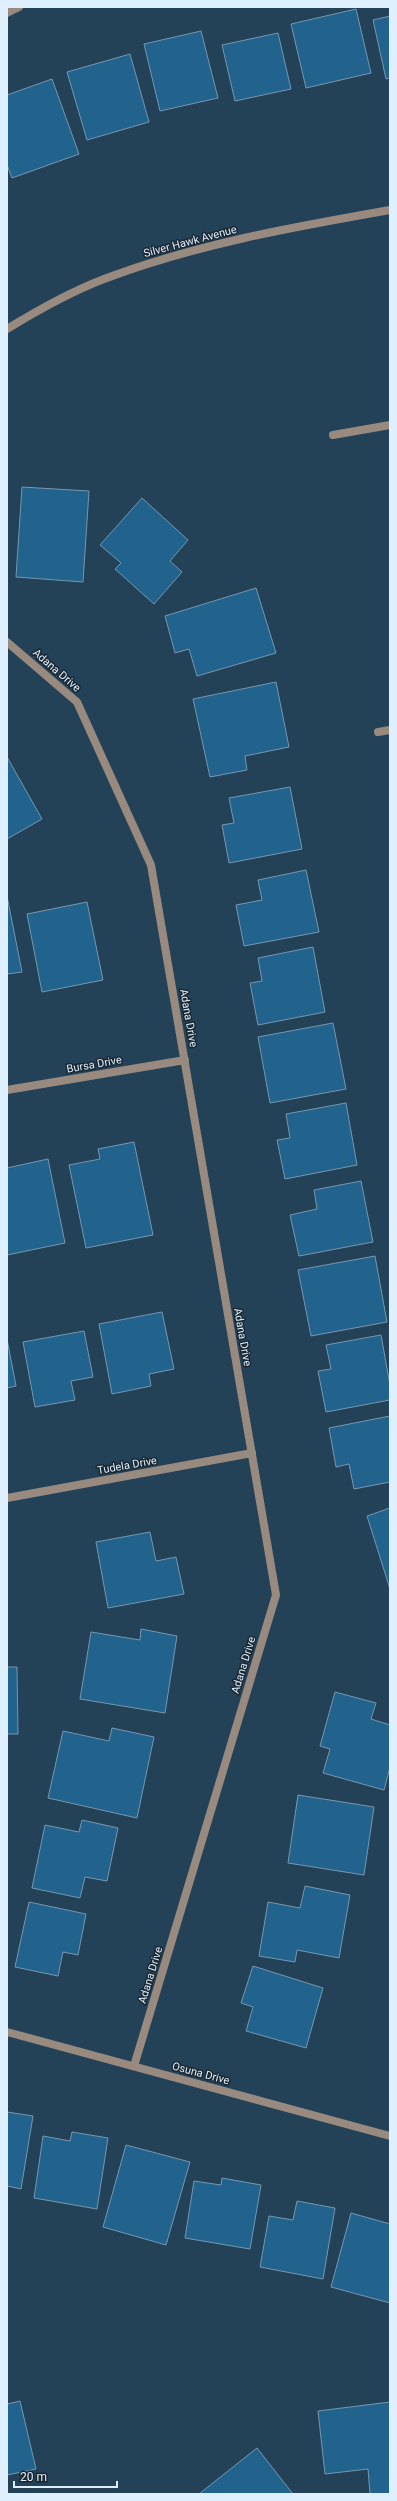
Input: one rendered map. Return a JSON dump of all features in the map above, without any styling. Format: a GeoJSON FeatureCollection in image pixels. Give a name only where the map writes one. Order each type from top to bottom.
{"type":"FeatureCollection","features":[{"type":"Feature","properties":{"kind":"street"},"geometry":{"type":"LineString","coordinates":[[7,13],[19,7]]}},
{"type":"Feature","properties":{"kind":"street","name":"Silver Hawk Avenue"},"geometry":{"type":"LineString","coordinates":[[7,329],[48,304],[96,282],[157,260],[237,239],[390,210]]}},
{"type":"Feature","properties":{"kind":"street"},"geometry":{"type":"LineString","coordinates":[[333,435],[390,425]]}},
{"type":"Feature","properties":{"kind":"street","name":"Adana Drive"},"geometry":{"type":"LineString","coordinates":[[7,642],[77,702],[151,865],[276,1595],[134,2066]]}},
{"type":"Feature","properties":{"kind":"street"},"geometry":{"type":"LineString","coordinates":[[378,732],[390,730]]}},
{"type":"Feature","properties":{"kind":"street","name":"Bursa Drive"},"geometry":{"type":"LineString","coordinates":[[7,1090],[185,1060]]}},
{"type":"Feature","properties":{"kind":"street","name":"Tudela Drive"},"geometry":{"type":"LineString","coordinates":[[7,1498],[252,1453]]}},
{"type":"Feature","properties":{"kind":"street","name":"Osuna Drive"},"geometry":{"type":"LineString","coordinates":[[7,2032],[390,2136]]}},
{"type":"Feature","properties":{"kind":"building"},"geometry":{"type":"Polygon","coordinates":[[[356,9],[371,73],[306,88],[291,24],[356,9]]]}},
{"type":"Feature","properties":{"kind":"building"},"geometry":{"type":"Polygon","coordinates":[[[390,16],[390,78],[386,79],[373,20],[390,16]]]}},
{"type":"Feature","properties":{"kind":"building"},"geometry":{"type":"Polygon","coordinates":[[[201,31],[218,98],[160,111],[144,44],[201,31]]]}},
{"type":"Feature","properties":{"kind":"building"},"geometry":{"type":"Polygon","coordinates":[[[278,33],[291,89],[235,101],[222,45],[278,33]]]}},
{"type":"Feature","properties":{"kind":"building"},"geometry":{"type":"Polygon","coordinates":[[[130,54],[149,122],[87,140],[67,72],[130,54]]]}},
{"type":"Feature","properties":{"kind":"building"},"geometry":{"type":"Polygon","coordinates":[[[52,79],[79,154],[12,178],[7,165],[7,95],[52,79]]]}},
{"type":"Feature","properties":{"kind":"building"},"geometry":{"type":"Polygon","coordinates":[[[22,487],[89,491],[83,582],[16,577],[22,487]]]}},
{"type":"Feature","properties":{"kind":"building"},"geometry":{"type":"Polygon","coordinates":[[[142,498],[188,540],[170,561],[182,572],[154,604],[115,569],[121,563],[100,545],[142,498]]]}},
{"type":"Feature","properties":{"kind":"building"},"geometry":{"type":"Polygon","coordinates":[[[256,588],[276,653],[197,676],[189,649],[175,653],[165,616],[256,588]]]}},
{"type":"Feature","properties":{"kind":"building"},"geometry":{"type":"Polygon","coordinates":[[[276,682],[289,747],[245,756],[247,770],[210,777],[193,699],[276,682]]]}},
{"type":"Feature","properties":{"kind":"building"},"geometry":{"type":"Polygon","coordinates":[[[7,757],[42,819],[7,839],[7,757]]]}},
{"type":"Feature","properties":{"kind":"building"},"geometry":{"type":"Polygon","coordinates":[[[290,787],[302,849],[229,863],[222,825],[234,823],[229,798],[290,787]]]}},
{"type":"Feature","properties":{"kind":"building"},"geometry":{"type":"Polygon","coordinates":[[[306,870],[319,932],[244,946],[236,905],[262,900],[258,880],[306,870]]]}},
{"type":"Feature","properties":{"kind":"building"},"geometry":{"type":"Polygon","coordinates":[[[7,896],[22,972],[7,974],[7,896]]]}},
{"type":"Feature","properties":{"kind":"building"},"geometry":{"type":"Polygon","coordinates":[[[87,902],[103,980],[42,992],[27,914],[87,902]]]}},
{"type":"Feature","properties":{"kind":"building"},"geometry":{"type":"Polygon","coordinates":[[[313,947],[325,1012],[258,1025],[250,983],[262,981],[258,958],[313,947]]]}},
{"type":"Feature","properties":{"kind":"building"},"geometry":{"type":"Polygon","coordinates":[[[333,1023],[346,1089],[270,1103],[258,1037],[333,1023]]]}},
{"type":"Feature","properties":{"kind":"building"},"geometry":{"type":"Polygon","coordinates":[[[346,1103],[357,1165],[285,1179],[277,1140],[290,1138],[286,1114],[346,1103]]]}},
{"type":"Feature","properties":{"kind":"building"},"geometry":{"type":"Polygon","coordinates":[[[134,1142],[153,1235],[86,1248],[69,1165],[100,1159],[98,1149],[134,1142]]]}},
{"type":"Feature","properties":{"kind":"building"},"geometry":{"type":"Polygon","coordinates":[[[48,1159],[65,1243],[7,1255],[7,1168],[48,1159]]]}},
{"type":"Feature","properties":{"kind":"building"},"geometry":{"type":"Polygon","coordinates":[[[361,1181],[373,1242],[299,1256],[290,1215],[317,1209],[314,1190],[361,1181]]]}},
{"type":"Feature","properties":{"kind":"building"},"geometry":{"type":"Polygon","coordinates":[[[375,1256],[387,1322],[311,1336],[298,1270],[375,1256]]]}},
{"type":"Feature","properties":{"kind":"building"},"geometry":{"type":"Polygon","coordinates":[[[162,1312],[174,1369],[149,1374],[151,1386],[112,1394],[99,1324],[162,1312]]]}},
{"type":"Feature","properties":{"kind":"building"},"geometry":{"type":"Polygon","coordinates":[[[84,1331],[93,1377],[71,1381],[75,1400],[35,1407],[23,1342],[84,1331]]]}},
{"type":"Feature","properties":{"kind":"building"},"geometry":{"type":"Polygon","coordinates":[[[381,1335],[390,1385],[390,1400],[326,1412],[318,1371],[331,1369],[326,1345],[381,1335]]]}},
{"type":"Feature","properties":{"kind":"building"},"geometry":{"type":"Polygon","coordinates":[[[7,1339],[16,1386],[7,1388],[7,1339]]]}},
{"type":"Feature","properties":{"kind":"building"},"geometry":{"type":"Polygon","coordinates":[[[390,1416],[390,1482],[354,1489],[349,1464],[336,1467],[329,1428],[390,1416]]]}},
{"type":"Feature","properties":{"kind":"building"},"geometry":{"type":"Polygon","coordinates":[[[390,1508],[390,1589],[367,1516],[390,1508]]]}},
{"type":"Feature","properties":{"kind":"building"},"geometry":{"type":"Polygon","coordinates":[[[150,1532],[156,1561],[176,1557],[184,1594],[108,1608],[96,1542],[150,1532]]]}},
{"type":"Feature","properties":{"kind":"building"},"geometry":{"type":"Polygon","coordinates":[[[141,1629],[177,1636],[165,1713],[80,1699],[91,1632],[140,1640],[141,1629]]]}},
{"type":"Feature","properties":{"kind":"building"},"geometry":{"type":"Polygon","coordinates":[[[7,1667],[17,1667],[18,1734],[7,1734],[7,1667]]]}},
{"type":"Feature","properties":{"kind":"building"},"geometry":{"type":"Polygon","coordinates":[[[335,1692],[376,1703],[371,1719],[390,1725],[390,1767],[384,1790],[323,1773],[330,1749],[320,1746],[335,1692]]]}},
{"type":"Feature","properties":{"kind":"building"},"geometry":{"type":"Polygon","coordinates":[[[112,1728],[154,1737],[137,1818],[48,1798],[63,1731],[109,1741],[112,1728]]]}},
{"type":"Feature","properties":{"kind":"building"},"geometry":{"type":"Polygon","coordinates":[[[298,1795],[374,1807],[364,1875],[288,1863],[298,1795]]]}},
{"type":"Feature","properties":{"kind":"building"},"geometry":{"type":"Polygon","coordinates":[[[82,1820],[118,1828],[107,1881],[85,1877],[80,1898],[32,1888],[45,1825],[79,1832],[82,1820]]]}},
{"type":"Feature","properties":{"kind":"building"},"geometry":{"type":"Polygon","coordinates":[[[305,1886],[350,1895],[339,1958],[297,1950],[295,1962],[259,1956],[268,1902],[300,1908],[305,1886]]]}},
{"type":"Feature","properties":{"kind":"building"},"geometry":{"type":"Polygon","coordinates":[[[29,1902],[86,1914],[78,1955],[63,1952],[58,1976],[15,1967],[29,1902]]]}},
{"type":"Feature","properties":{"kind":"building"},"geometry":{"type":"Polygon","coordinates":[[[253,1966],[323,1988],[306,2048],[246,2031],[253,2007],[241,2003],[253,1966]]]}},
{"type":"Feature","properties":{"kind":"building"},"geometry":{"type":"Polygon","coordinates":[[[7,2112],[33,2116],[21,2189],[7,2186],[7,2112]]]}},
{"type":"Feature","properties":{"kind":"building"},"geometry":{"type":"Polygon","coordinates":[[[72,2132],[108,2138],[97,2209],[34,2198],[43,2136],[70,2141],[72,2132]]]}},
{"type":"Feature","properties":{"kind":"building"},"geometry":{"type":"Polygon","coordinates":[[[126,2145],[190,2162],[166,2245],[103,2227],[126,2145]]]}},
{"type":"Feature","properties":{"kind":"building"},"geometry":{"type":"Polygon","coordinates":[[[222,2178],[261,2185],[250,2249],[185,2238],[194,2181],[221,2185],[222,2178]]]}},
{"type":"Feature","properties":{"kind":"building"},"geometry":{"type":"Polygon","coordinates":[[[297,2201],[335,2208],[323,2279],[260,2267],[269,2216],[293,2220],[297,2201]]]}},
{"type":"Feature","properties":{"kind":"building"},"geometry":{"type":"Polygon","coordinates":[[[351,2213],[390,2224],[390,2303],[331,2287],[351,2213]]]}},
{"type":"Feature","properties":{"kind":"building"},"geometry":{"type":"Polygon","coordinates":[[[20,2401],[36,2469],[7,2475],[7,2404],[20,2401]]]}},
{"type":"Feature","properties":{"kind":"building"},"geometry":{"type":"Polygon","coordinates":[[[390,2402],[390,2494],[370,2494],[368,2469],[325,2474],[318,2411],[390,2402]]]}},
{"type":"Feature","properties":{"kind":"building"},"geometry":{"type":"Polygon","coordinates":[[[257,2448],[293,2494],[199,2494],[257,2448]]]}}]}
